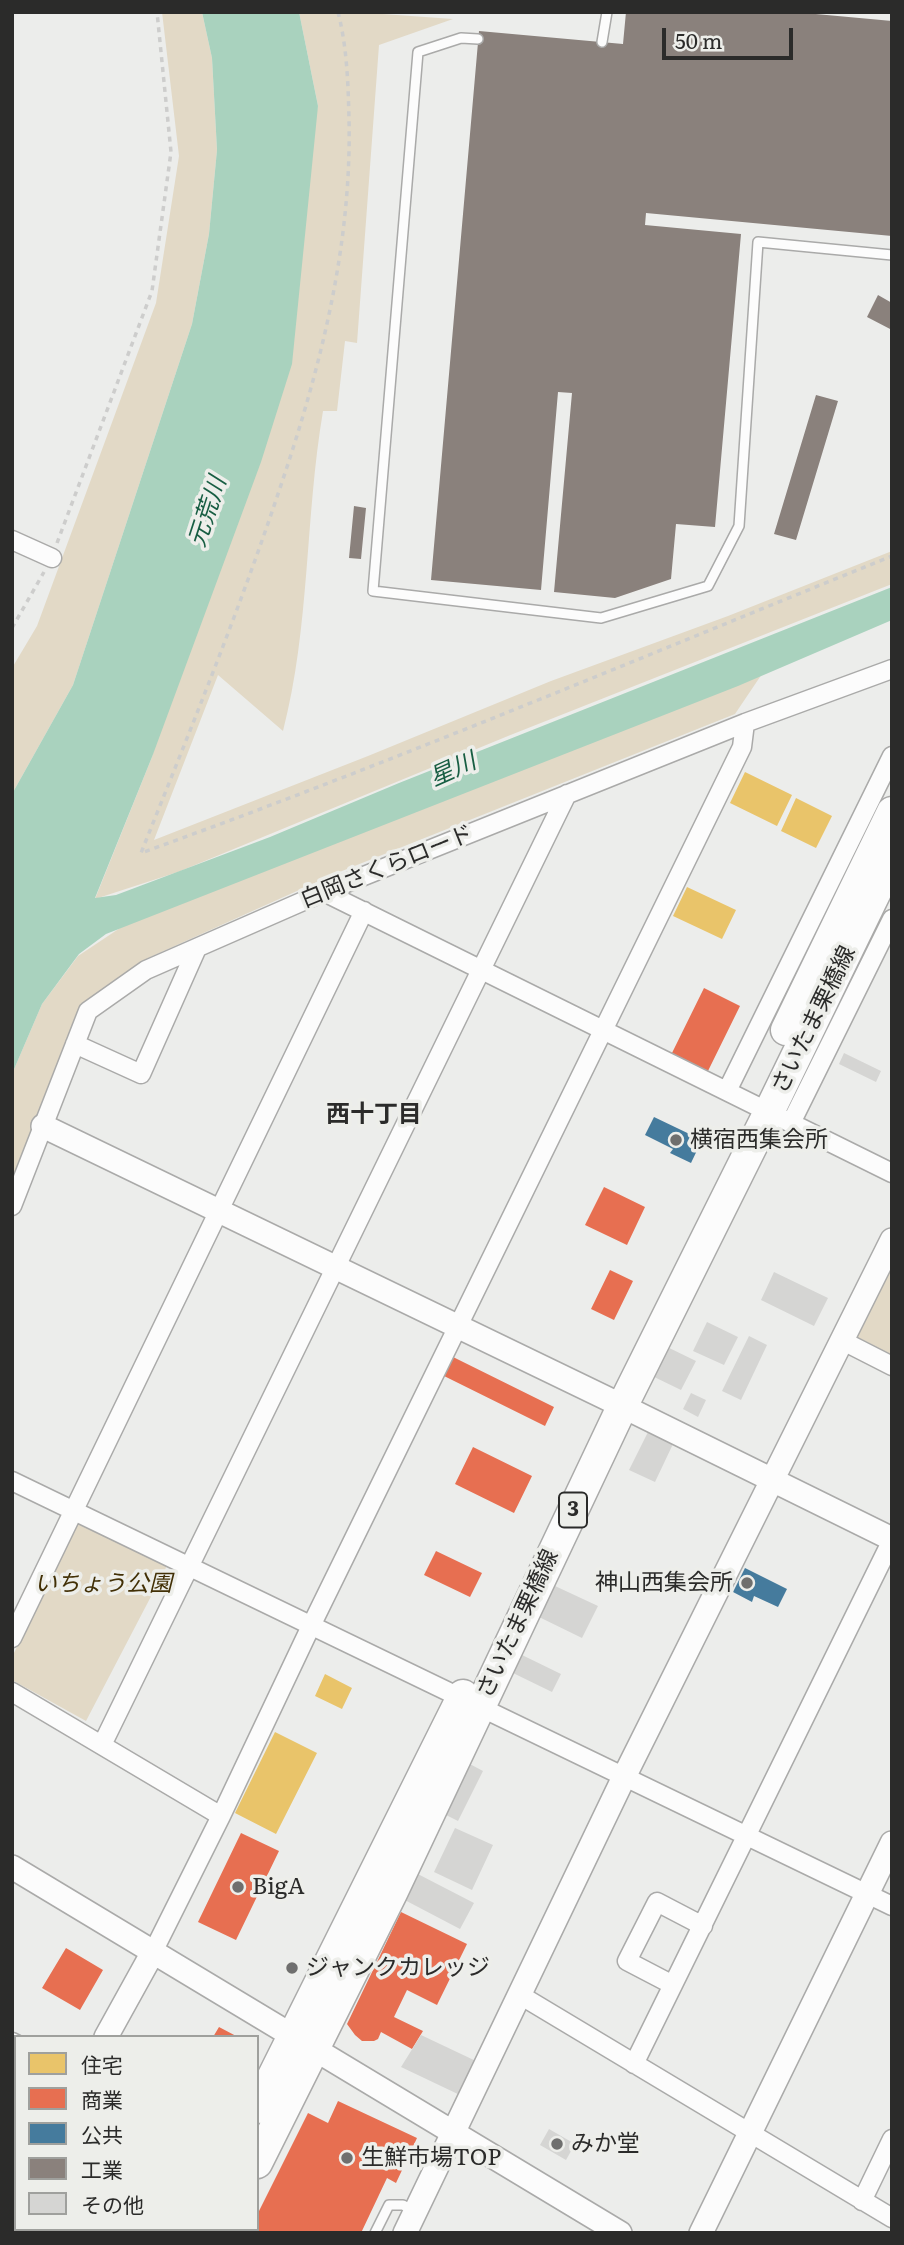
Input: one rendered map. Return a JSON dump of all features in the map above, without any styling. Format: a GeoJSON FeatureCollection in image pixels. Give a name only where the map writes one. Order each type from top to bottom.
{"type":"FeatureCollection","features":[{"type":"Feature","properties":{"kind":"main road","name":"さいたま栗橋線"},"geometry":{"type":"LineString","coordinates":[[760,1107],[892,812]]}},
{"type":"Feature","properties":{"kind":"main road","name":"さいたま栗橋線"},"geometry":{"type":"LineString","coordinates":[[259,2158],[302,2042],[760,1107],[892,859]]}},
{"type":"Feature","properties":{"kind":"main road","name":"さいたま栗橋線"},"geometry":{"type":"LineString","coordinates":[[259,2105],[302,2042]]}},
{"type":"Feature","properties":{"kind":"street"},"geometry":{"type":"LineString","coordinates":[[12,540],[52,558]]}},
{"type":"Feature","properties":{"kind":"street","name":"白岡さくらロード"},"geometry":{"type":"LineString","coordinates":[[12,1206],[88,1011],[146,970],[324,891],[745,723],[892,668]]}},
{"type":"Feature","properties":{"kind":"street"},"geometry":{"type":"LineString","coordinates":[[107,2035],[153,1952],[221,1816],[311,1626],[742,747],[745,723]]}},
{"type":"Feature","properties":{"kind":"street"},"geometry":{"type":"LineString","coordinates":[[760,1107],[892,756]]}},
{"type":"Feature","properties":{"kind":"street"},"geometry":{"type":"LineString","coordinates":[[102,1745],[567,794]]}},
{"type":"Feature","properties":{"kind":"street"},"geometry":{"type":"LineString","coordinates":[[324,891],[892,1173]]}},
{"type":"Feature","properties":{"kind":"street"},"geometry":{"type":"LineString","coordinates":[[12,1638],[364,911]]}},
{"type":"Feature","properties":{"kind":"street"},"geometry":{"type":"LineString","coordinates":[[760,1107],[892,919]]}},
{"type":"Feature","properties":{"kind":"street"},"geometry":{"type":"LineString","coordinates":[[75,1044],[141,1074],[197,948]]}},
{"type":"Feature","properties":{"kind":"street"},"geometry":{"type":"LineString","coordinates":[[43,1126],[614,1402],[892,1540],[634,2064]]}},
{"type":"Feature","properties":{"kind":"street"},"geometry":{"type":"LineString","coordinates":[[405,2233],[624,1777],[892,1240]]}},
{"type":"Feature","properties":{"kind":"street"},"geometry":{"type":"LineString","coordinates":[[841,1340],[892,1366]]}},
{"type":"Feature","properties":{"kind":"street"},"geometry":{"type":"LineString","coordinates":[[12,1481],[892,1906]]}},
{"type":"Feature","properties":{"kind":"street"},"geometry":{"type":"LineString","coordinates":[[12,1692],[221,1816]]}},
{"type":"Feature","properties":{"kind":"street"},"geometry":{"type":"LineString","coordinates":[[701,2233],[892,1843]]}},
{"type":"Feature","properties":{"kind":"street"},"geometry":{"type":"LineString","coordinates":[[12,1867],[620,2233]]}},
{"type":"Feature","properties":{"kind":"street"},"geometry":{"type":"LineString","coordinates":[[673,1985],[627,1961],[657,1902],[703,1926]]}},
{"type":"Feature","properties":{"kind":"street"},"geometry":{"type":"LineString","coordinates":[[520,1995],[892,2218]]}},
{"type":"Feature","properties":{"kind":"street"},"geometry":{"type":"LineString","coordinates":[[862,2201],[892,2139]]}},
{"type":"Feature","properties":{"kind":"lane"},"geometry":{"type":"LineString","coordinates":[[602,42],[607,12]]}},
{"type":"Feature","properties":{"kind":"lane"},"geometry":{"type":"LineString","coordinates":[[478,39],[461,38],[418,52],[373,591],[601,618],[708,586],[739,526],[758,242],[892,255]]}},
{"type":"Feature","properties":{"kind":"lane"},"geometry":{"type":"LineString","coordinates":[[375,2233],[389,2205],[403,2205],[415,2212]]}},
{"type":"Feature","properties":{"kind":"path"},"geometry":{"type":"LineString","coordinates":[[12,628],[52,558],[152,291],[171,152],[156,12]]}},
{"type":"Feature","properties":{"kind":"path"},"geometry":{"type":"LineString","coordinates":[[338,12],[348,71],[347,195],[339,268],[317,368],[252,572],[141,853],[254,812],[572,687],[892,556]]}},
{"type":"Feature","properties":{"kind":"green space"},"geometry":{"type":"Polygon","coordinates":[[[162,12],[202,12],[212,58],[217,150],[209,234],[192,324],[73,685],[12,794],[12,668],[37,626],[156,303],[179,156],[162,12]]]}},
{"type":"Feature","properties":{"kind":"green space"},"geometry":{"type":"Polygon","coordinates":[[[299,12],[355,12],[453,19],[379,45],[357,343],[345,341],[337,411],[323,411],[298,652],[283,731],[218,675],[154,840],[551,681],[728,616],[892,551],[892,584],[508,736],[178,872],[95,899],[152,757],[318,106],[299,12]]]}},
{"type":"Feature","properties":{"kind":"green space"},"geometry":{"type":"Polygon","coordinates":[[[764,671],[735,714],[337,873],[148,958],[81,1008],[12,1185],[12,1074],[42,1004],[78,956],[126,924],[764,671]]]}},
{"type":"Feature","properties":{"kind":"green space"},"geometry":{"type":"Polygon","coordinates":[[[892,1259],[892,1355],[857,1337],[892,1259]]]}},
{"type":"Feature","properties":{"kind":"green space","name":"いちょう公園"},"geometry":{"type":"Polygon","coordinates":[[[81,1518],[170,1560],[86,1721],[12,1680],[12,1657],[81,1518]]]}},
{"type":"Feature","properties":{"kind":"water"},"geometry":{"type":"Polygon","coordinates":[[[202,12],[299,12],[318,106],[292,364],[261,462],[152,757],[95,898],[116,895],[270,837],[892,587],[892,620],[738,686],[106,934],[79,954],[42,1004],[12,1074],[12,794],[73,685],[192,324],[209,234],[217,150],[212,58],[202,12]]]}},
{"type":"Feature","properties":{"kind":"building: 住宅"},"geometry":{"type":"Polygon","coordinates":[[[745,772],[792,795],[777,826],[730,803],[745,772]]]}},
{"type":"Feature","properties":{"kind":"building: 住宅"},"geometry":{"type":"Polygon","coordinates":[[[796,798],[832,816],[816,848],[781,831],[796,798]]]}},
{"type":"Feature","properties":{"kind":"building: 住宅"},"geometry":{"type":"Polygon","coordinates":[[[687,887],[736,910],[722,939],[673,916],[687,887]]]}},
{"type":"Feature","properties":{"kind":"building: 住宅"},"geometry":{"type":"Polygon","coordinates":[[[325,1674],[352,1688],[342,1709],[315,1696],[325,1674]]]}},
{"type":"Feature","properties":{"kind":"building: 住宅"},"geometry":{"type":"Polygon","coordinates":[[[275,1732],[317,1753],[276,1834],[235,1813],[275,1732]]]}},
{"type":"Feature","properties":{"kind":"building: 商業"},"geometry":{"type":"Polygon","coordinates":[[[704,988],[740,1006],[707,1073],[671,1055],[704,988]]]}},
{"type":"Feature","properties":{"kind":"building: 商業"},"geometry":{"type":"Polygon","coordinates":[[[604,1187],[645,1207],[627,1245],[585,1225],[604,1187]]]}},
{"type":"Feature","properties":{"kind":"building: 商業"},"geometry":{"type":"Polygon","coordinates":[[[610,1270],[633,1281],[614,1320],[591,1309],[610,1270]]]}},
{"type":"Feature","properties":{"kind":"building: 商業"},"geometry":{"type":"Polygon","coordinates":[[[449,1355],[554,1407],[545,1426],[440,1374],[449,1355]]]}},
{"type":"Feature","properties":{"kind":"building: 商業"},"geometry":{"type":"Polygon","coordinates":[[[473,1447],[532,1476],[514,1513],[455,1484],[473,1447]]]}},
{"type":"Feature","properties":{"kind":"building: 商業"},"geometry":{"type":"Polygon","coordinates":[[[436,1551],[482,1573],[470,1597],[424,1575],[436,1551]]]}},
{"type":"Feature","properties":{"kind":"building: 商業","name":"BigA"},"geometry":{"type":"Polygon","coordinates":[[[241,1833],[279,1851],[236,1940],[198,1922],[241,1833]]]}},
{"type":"Feature","properties":{"kind":"building: 商業"},"geometry":{"type":"Polygon","coordinates":[[[401,1912],[467,1944],[437,2005],[407,1990],[394,2017],[423,2031],[412,2049],[381,2032],[374,2041],[362,2041],[347,2024],[401,1912]]]}},
{"type":"Feature","properties":{"kind":"building: 商業"},"geometry":{"type":"Polygon","coordinates":[[[66,1948],[103,1970],[80,2010],[42,1988],[66,1948]]]}},
{"type":"Feature","properties":{"kind":"building: 商業"},"geometry":{"type":"Polygon","coordinates":[[[219,2027],[234,2035],[214,2035],[219,2027]]]}},
{"type":"Feature","properties":{"kind":"building: 商業","name":"生鮮市場TOP"},"geometry":{"type":"Polygon","coordinates":[[[338,2101],[417,2138],[396,2183],[387,2178],[361,2233],[248,2233],[259,2231],[259,2211],[308,2113],[328,2123],[338,2101]]]}},
{"type":"Feature","properties":{"kind":"building: 公共"},"geometry":{"type":"Polygon","coordinates":[[[654,1117],[702,1140],[691,1163],[670,1153],[673,1149],[645,1135],[654,1117]]]}},
{"type":"Feature","properties":{"kind":"building: 公共"},"geometry":{"type":"Polygon","coordinates":[[[745,1568],[787,1589],[778,1607],[754,1596],[752,1602],[733,1592],[745,1568]]]}},
{"type":"Feature","properties":{"kind":"building: 工業"},"geometry":{"type":"Polygon","coordinates":[[[626,12],[794,12],[892,21],[892,236],[646,213],[645,225],[741,234],[715,527],[676,524],[671,579],[615,598],[554,592],[572,393],[558,392],[541,590],[431,580],[479,31],[623,44],[626,12]]]}},
{"type":"Feature","properties":{"kind":"building: 工業"},"geometry":{"type":"Polygon","coordinates":[[[878,295],[892,303],[892,330],[867,317],[878,295]]]}},
{"type":"Feature","properties":{"kind":"building: 工業"},"geometry":{"type":"Polygon","coordinates":[[[816,395],[838,401],[796,540],[774,534],[816,395]]]}},
{"type":"Feature","properties":{"kind":"building: 工業"},"geometry":{"type":"Polygon","coordinates":[[[354,506],[366,508],[361,559],[349,558],[354,506]]]}},
{"type":"Feature","properties":{"kind":"building: その他"},"geometry":{"type":"Polygon","coordinates":[[[844,1053],[881,1071],[876,1082],[839,1064],[844,1053]]]}},
{"type":"Feature","properties":{"kind":"building: その他"},"geometry":{"type":"Polygon","coordinates":[[[774,1272],[828,1298],[814,1326],[761,1300],[774,1272]]]}},
{"type":"Feature","properties":{"kind":"building: その他"},"geometry":{"type":"Polygon","coordinates":[[[707,1322],[738,1337],[724,1365],[693,1351],[707,1322]]]}},
{"type":"Feature","properties":{"kind":"building: その他"},"geometry":{"type":"Polygon","coordinates":[[[749,1336],[767,1345],[741,1400],[722,1391],[749,1336]]]}},
{"type":"Feature","properties":{"kind":"building: その他"},"geometry":{"type":"Polygon","coordinates":[[[661,1344],[696,1361],[681,1390],[646,1373],[661,1344]]]}},
{"type":"Feature","properties":{"kind":"building: その他"},"geometry":{"type":"Polygon","coordinates":[[[691,1393],[706,1400],[698,1417],[683,1409],[691,1393]]]}},
{"type":"Feature","properties":{"kind":"building: その他"},"geometry":{"type":"Polygon","coordinates":[[[648,1432],[673,1444],[655,1482],[629,1470],[648,1432]]]}},
{"type":"Feature","properties":{"kind":"building: その他"},"geometry":{"type":"Polygon","coordinates":[[[555,1586],[598,1606],[582,1638],[539,1617],[555,1586]]]}},
{"type":"Feature","properties":{"kind":"building: その他"},"geometry":{"type":"Polygon","coordinates":[[[522,1655],[561,1674],[552,1692],[513,1673],[522,1655]]]}},
{"type":"Feature","properties":{"kind":"building: その他"},"geometry":{"type":"Polygon","coordinates":[[[466,1762],[483,1771],[458,1821],[440,1812],[466,1762]]]}},
{"type":"Feature","properties":{"kind":"building: その他"},"geometry":{"type":"Polygon","coordinates":[[[455,1828],[493,1845],[472,1890],[434,1872],[455,1828]]]}},
{"type":"Feature","properties":{"kind":"building: その他"},"geometry":{"type":"Polygon","coordinates":[[[412,1871],[474,1903],[460,1929],[399,1897],[412,1871]]]}},
{"type":"Feature","properties":{"kind":"building: その他"},"geometry":{"type":"Polygon","coordinates":[[[421,2035],[478,2062],[462,2096],[401,2067],[421,2035]]]}},
{"type":"Feature","properties":{"kind":"building: その他","name":"みか堂"},"geometry":{"type":"Polygon","coordinates":[[[549,2129],[575,2144],[566,2160],[540,2145],[549,2129]]]}},
{"type":"Feature","properties":{"kind":"place","name":"横宿西集会所"},"geometry":{"type":"Point","coordinates":[676,1140]}},
{"type":"Feature","properties":{"kind":"place","name":"神山西集会所"},"geometry":{"type":"Point","coordinates":[747,1583]}},
{"type":"Feature","properties":{"kind":"place","name":"BigA"},"geometry":{"type":"Point","coordinates":[238,1887]}},
{"type":"Feature","properties":{"kind":"place","name":"ジャンクカレッジ"},"geometry":{"type":"Point","coordinates":[292,1968]}},
{"type":"Feature","properties":{"kind":"place","name":"みか堂"},"geometry":{"type":"Point","coordinates":[557,2144]}},
{"type":"Feature","properties":{"kind":"place","name":"生鮮市場TOP"},"geometry":{"type":"Point","coordinates":[347,2158]}},
{"type":"Feature","properties":{"kind":"district","name":"西十丁目"},"geometry":{"type":"Point","coordinates":[374,1115]}},
{"type":"Feature","properties":{"kind":"water label","name":"元荒川"},"geometry":{"type":"Point","coordinates":[208,512]}},
{"type":"Feature","properties":{"kind":"water label","name":"星川"},"geometry":{"type":"Point","coordinates":[453,770]}}]}
